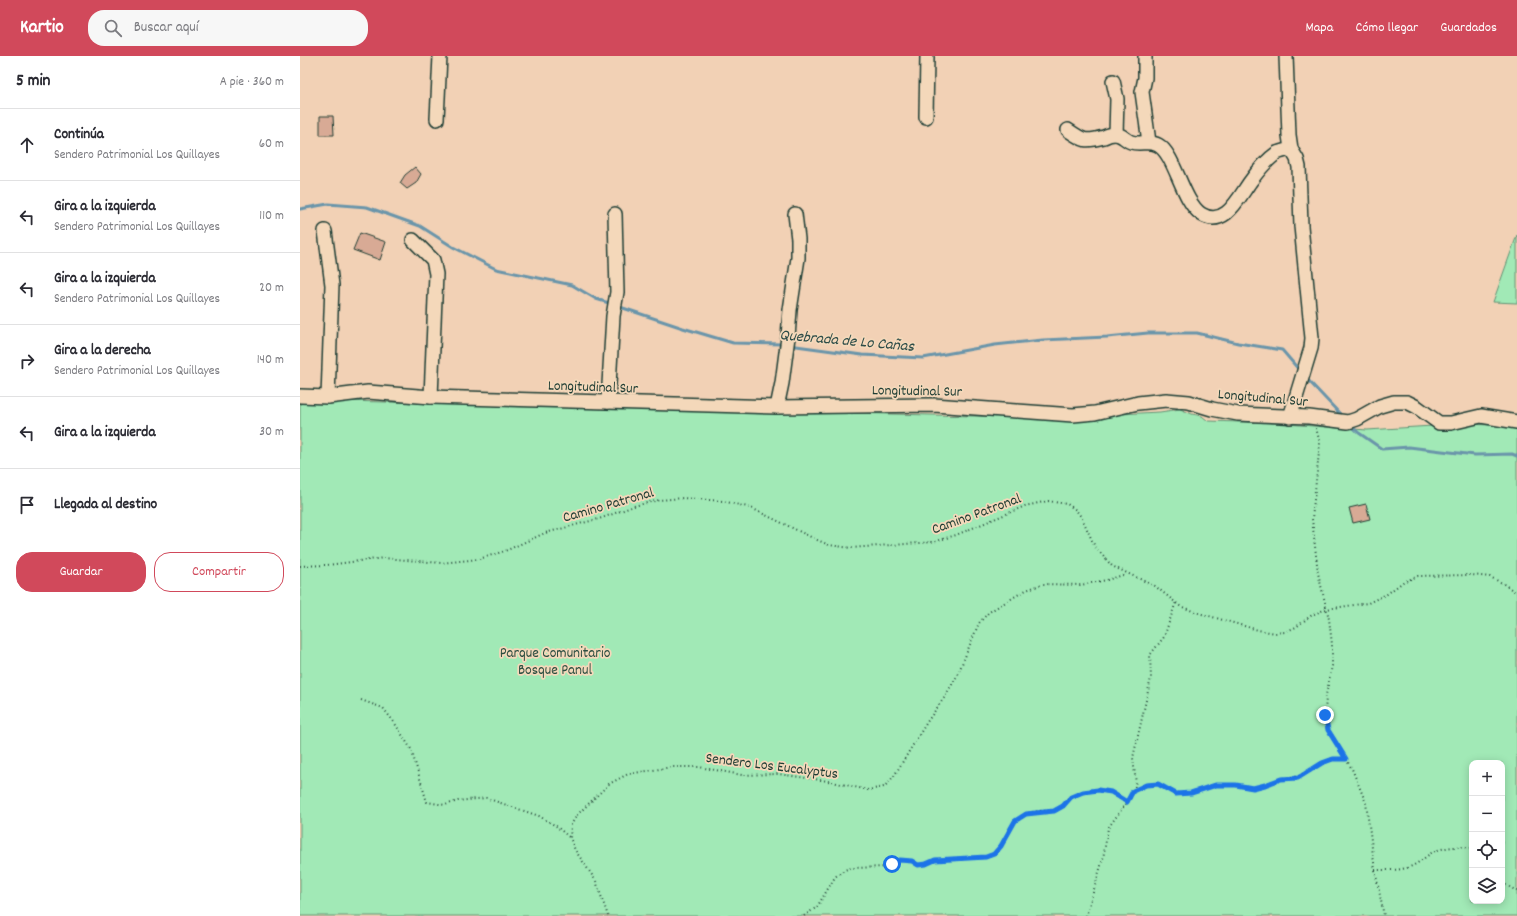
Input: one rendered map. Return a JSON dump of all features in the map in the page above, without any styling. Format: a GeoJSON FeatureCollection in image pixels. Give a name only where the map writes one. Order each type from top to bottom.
{"type":"FeatureCollection","features":[{"type":"Feature","properties":{"kind":"street"},"geometry":{"type":"LineString","coordinates":[[437,119],[440,56]]}},
{"type":"Feature","properties":{"kind":"street"},"geometry":{"type":"LineString","coordinates":[[926,117],[927,56]]}},
{"type":"Feature","properties":{"kind":"street"},"geometry":{"type":"LineString","coordinates":[[1145,56],[1145,78],[1142,92],[1149,142]]}},
{"type":"Feature","properties":{"kind":"street"},"geometry":{"type":"LineString","coordinates":[[1286,56],[1289,135],[1291,149],[1297,159],[1299,167],[1301,226],[1312,338],[1311,348],[1290,417]]}},
{"type":"Feature","properties":{"kind":"street"},"geometry":{"type":"LineString","coordinates":[[1113,81],[1116,99],[1116,134]]}},
{"type":"Feature","properties":{"kind":"street"},"geometry":{"type":"LineString","coordinates":[[1068,130],[1082,140],[1090,141],[1120,134],[1131,142],[1149,142],[1161,146],[1189,199],[1199,212],[1206,217],[1216,217],[1225,214],[1232,209],[1262,167],[1278,152],[1291,149]]}},
{"type":"Feature","properties":{"kind":"street"},"geometry":{"type":"LineString","coordinates":[[608,402],[613,316],[617,292],[615,214]]}},
{"type":"Feature","properties":{"kind":"street"},"geometry":{"type":"LineString","coordinates":[[777,407],[782,383],[790,310],[798,258],[798,239],[795,214]]}},
{"type":"Feature","properties":{"kind":"street"},"geometry":{"type":"LineString","coordinates":[[325,231],[332,285],[328,397]]}},
{"type":"Feature","properties":{"kind":"street"},"geometry":{"type":"LineString","coordinates":[[413,240],[433,260],[436,274],[431,397]]}},
{"type":"Feature","properties":{"kind":"street","name":"Longitudinal Sur"},"geometry":{"type":"LineString","coordinates":[[300,396],[328,397],[368,392],[431,397],[777,407],[934,405],[1073,415],[1095,413],[1138,403],[1166,400],[1189,402],[1212,409],[1238,414],[1309,417],[1348,422],[1357,419],[1380,406],[1394,402],[1407,402],[1417,407],[1439,423],[1451,423],[1481,416],[1517,422]]}},
{"type":"Feature","properties":{"kind":"path"},"geometry":{"type":"LineString","coordinates":[[1309,417],[1314,424],[1320,443],[1312,519],[1318,573],[1332,644],[1332,666],[1326,695],[1325,715],[1328,730],[1352,769],[1366,803],[1375,870],[1384,916]]}},
{"type":"Feature","properties":{"kind":"path","name":"Camino Patronal"},"geometry":{"type":"LineString","coordinates":[[300,566],[327,565],[384,558],[441,563],[479,559],[505,551],[545,533],[602,518],[634,506],[659,500],[683,498],[723,502],[751,508],[829,545],[851,548],[933,542],[956,535],[1025,506],[1048,501],[1067,504],[1076,510],[1082,518],[1095,547],[1112,566],[1155,586],[1180,606],[1195,612],[1258,630],[1275,633],[1285,632],[1296,627],[1312,615],[1326,609],[1368,603],[1387,594],[1403,582],[1418,576],[1472,575],[1490,577],[1517,593]]}},
{"type":"Feature","properties":{"kind":"path","name":"Sendero Los Eucalyptus"},"geometry":{"type":"LineString","coordinates":[[570,838],[571,825],[577,815],[608,784],[628,774],[672,767],[699,767],[742,775],[778,774],[828,781],[868,790],[884,787],[894,776],[927,722],[948,692],[957,676],[979,623],[989,612],[1026,590],[1042,584],[1080,585],[1107,580],[1127,573]]}},
{"type":"Feature","properties":{"kind":"path"},"geometry":{"type":"LineString","coordinates":[[1086,916],[1103,859],[1108,828],[1127,802],[1136,784],[1133,758],[1151,678],[1150,655],[1164,637],[1176,602]]}},
{"type":"Feature","properties":{"kind":"path"},"geometry":{"type":"LineString","coordinates":[[361,700],[383,708],[394,722],[411,749],[420,783],[427,802],[445,805],[458,801],[486,798],[539,816],[556,826],[570,838],[575,850],[596,882],[608,916]]}},
{"type":"Feature","properties":{"kind":"path"},"geometry":{"type":"LineString","coordinates":[[1133,791],[1146,785],[1158,784],[1176,794],[1191,793],[1216,785],[1236,785],[1253,788],[1281,779],[1298,778],[1322,763],[1333,759],[1346,759]]}},
{"type":"Feature","properties":{"kind":"path"},"geometry":{"type":"LineString","coordinates":[[804,916],[817,907],[835,877],[844,870],[851,868],[888,867],[900,860],[912,861],[918,865],[926,864],[935,860],[986,857],[994,854],[1001,846],[1015,821],[1026,814],[1054,811],[1063,806],[1071,797],[1083,792],[1098,790],[1111,792],[1127,802]]}},
{"type":"Feature","properties":{"kind":"path"},"geometry":{"type":"LineString","coordinates":[[1375,870],[1400,869],[1412,866],[1434,852],[1445,848],[1469,848]]}},
{"type":"Feature","properties":{"kind":"path"},"geometry":{"type":"LineString","coordinates":[[1505,885],[1517,891]]}},
{"type":"Feature","properties":{"kind":"green space"},"geometry":{"type":"Polygon","coordinates":[[[1517,235],[1517,303],[1493,302],[1517,235]]]}},
{"type":"Feature","properties":{"kind":"green space","name":"Parque Comunitario Bosque Panul"},"geometry":{"type":"Polygon","coordinates":[[[300,400],[1101,419],[1120,414],[1160,412],[1180,409],[1202,416],[1208,421],[1273,423],[1367,430],[1466,424],[1517,426],[1517,916],[300,916],[300,400]]]}},
{"type":"Feature","properties":{"kind":"building"},"geometry":{"type":"Polygon","coordinates":[[[320,116],[333,116],[334,135],[320,135],[320,116]]]}},
{"type":"Feature","properties":{"kind":"building"},"geometry":{"type":"Polygon","coordinates":[[[415,167],[421,174],[416,183],[407,189],[400,183],[405,175],[415,167]]]}},
{"type":"Feature","properties":{"kind":"building"},"geometry":{"type":"Polygon","coordinates":[[[360,233],[386,242],[380,260],[353,250],[360,233]]]}},
{"type":"Feature","properties":{"kind":"building"},"geometry":{"type":"Polygon","coordinates":[[[1366,504],[1370,519],[1353,523],[1349,508],[1366,504]]]}},
{"type":"Feature","properties":{"kind":"waterway","name":"Quebrada de Lo Cañas"},"geometry":{"type":"LineString","coordinates":[[300,209],[328,204],[367,207],[420,226],[453,247],[496,269],[572,285],[596,299],[612,304]]}},
{"type":"Feature","properties":{"kind":"waterway","name":"Quebrada de Lo Cañas"},"geometry":{"type":"LineString","coordinates":[[617,306],[733,343],[784,344]]}},
{"type":"Feature","properties":{"kind":"waterway","name":"Quebrada de Lo Cañas"},"geometry":{"type":"LineString","coordinates":[[789,345],[862,355],[923,358],[995,345],[1043,340],[1107,337],[1148,333],[1197,333],[1238,343],[1282,350],[1300,371]]}},
{"type":"Feature","properties":{"kind":"waterway","name":"Quebrada de Lo Cañas"},"geometry":{"type":"LineString","coordinates":[[1306,378],[1342,416]]}},
{"type":"Feature","properties":{"kind":"waterway","name":"Quebrada de Lo Cañas"},"geometry":{"type":"LineString","coordinates":[[1350,425],[1382,449],[1409,447],[1475,455],[1512,454],[1517,456]]}},
{"type":"Feature","properties":{"kind":"route"},"geometry":{"type":"LineString","coordinates":[[892,864],[900,860],[912,861],[918,865],[926,864],[935,860],[986,857],[994,854],[1001,846],[1015,821],[1026,814],[1054,811],[1063,806],[1071,797],[1083,792],[1098,790],[1111,792],[1127,802],[1133,791],[1146,785],[1158,784],[1176,794],[1191,793],[1216,785],[1236,785],[1253,788],[1281,779],[1298,778],[1322,763],[1333,759],[1346,759],[1328,730],[1325,715]]}}]}
